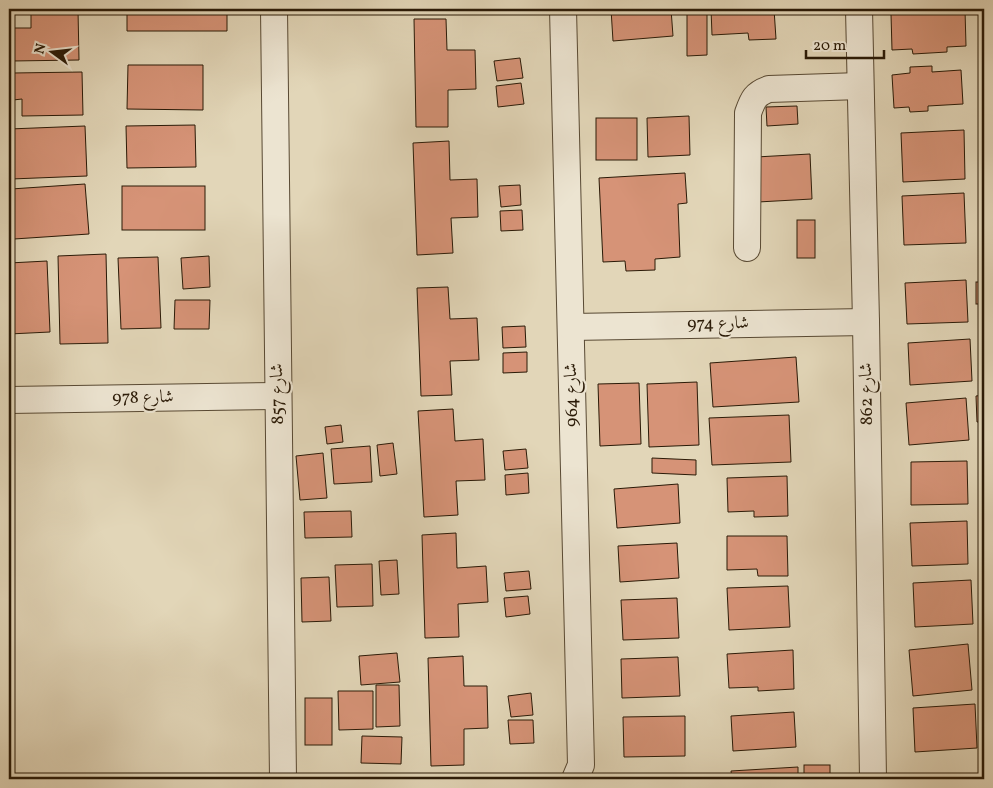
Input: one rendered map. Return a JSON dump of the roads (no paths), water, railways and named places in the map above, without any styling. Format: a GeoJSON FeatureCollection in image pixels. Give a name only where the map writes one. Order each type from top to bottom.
{"type":"FeatureCollection","features":[{"type":"Feature","properties":{"kind":"street","name":"شارع 857"},"geometry":{"type":"LineString","coordinates":[[274,9],[283,779]]}},
{"type":"Feature","properties":{"kind":"street","name":"شارع 964"},"geometry":{"type":"LineString","coordinates":[[564,9],[580,765],[575,779]]}},
{"type":"Feature","properties":{"kind":"street","name":"شارع 862"},"geometry":{"type":"LineString","coordinates":[[859,9],[873,779]]}},
{"type":"Feature","properties":{"kind":"street"},"geometry":{"type":"LineString","coordinates":[[747,248],[748,113],[752,101],[759,92],[769,89],[860,86]]}},
{"type":"Feature","properties":{"kind":"street","name":"شارع 974"},"geometry":{"type":"LineString","coordinates":[[571,327],[866,322]]}},
{"type":"Feature","properties":{"kind":"street","name":"شارع 978"},"geometry":{"type":"LineString","coordinates":[[9,400],[278,396]]}}]}
